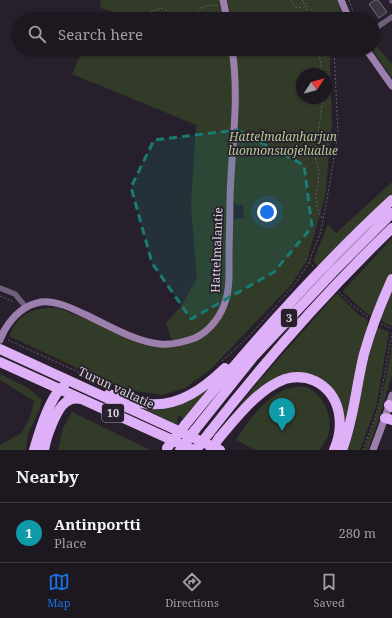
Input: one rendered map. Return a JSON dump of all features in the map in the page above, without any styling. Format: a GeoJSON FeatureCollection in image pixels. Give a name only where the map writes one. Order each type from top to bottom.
{"type":"FeatureCollection","features":[{"type":"Feature","properties":{"kind":"highway"},"geometry":{"type":"LineString","coordinates":[[166,449],[239,358],[285,306],[392,200]]}},
{"type":"Feature","properties":{"kind":"highway","name":"3"},"geometry":{"type":"LineString","coordinates":[[180,450],[254,356],[334,271],[392,213]]}},
{"type":"Feature","properties":{"kind":"highway","name":"3"},"geometry":{"type":"LineString","coordinates":[[195,450],[259,370],[300,322],[392,228]]}},
{"type":"Feature","properties":{"kind":"highway"},"geometry":{"type":"LineString","coordinates":[[342,450],[349,429],[364,354],[392,279]]}},
{"type":"Feature","properties":{"kind":"highway","name":"Turun valtatie"},"geometry":{"type":"LineString","coordinates":[[0,349],[220,450]]}},
{"type":"Feature","properties":{"kind":"highway"},"geometry":{"type":"LineString","coordinates":[[87,389],[147,404],[160,405],[171,403],[182,400],[194,393],[231,362],[239,358]]}},
{"type":"Feature","properties":{"kind":"highway","name":"Turun valtatie"},"geometry":{"type":"LineString","coordinates":[[0,362],[195,450]]}},
{"type":"Feature","properties":{"kind":"highway"},"geometry":{"type":"LineString","coordinates":[[33,377],[47,390],[53,400]]}},
{"type":"Feature","properties":{"kind":"highway"},"geometry":{"type":"LineString","coordinates":[[211,450],[219,438],[249,405],[272,385],[288,378],[310,379],[322,385],[329,391],[337,402],[340,420],[334,450]]}},
{"type":"Feature","properties":{"kind":"highway"},"geometry":{"type":"LineString","coordinates":[[34,450],[53,400],[60,389],[67,384],[76,384]]}},
{"type":"Feature","properties":{"kind":"highway"},"geometry":{"type":"LineString","coordinates":[[44,450],[48,434],[60,408],[70,399],[81,399]]}},
{"type":"Feature","properties":{"kind":"street"},"geometry":{"type":"LineString","coordinates":[[223,0],[225,12]]}},
{"type":"Feature","properties":{"kind":"street"},"geometry":{"type":"LineString","coordinates":[[341,0],[346,12]]}},
{"type":"Feature","properties":{"kind":"street"},"geometry":{"type":"LineString","coordinates":[[380,25],[392,17]]}},
{"type":"Feature","properties":{"kind":"street","name":"Hattelmalantie"},"geometry":{"type":"LineString","coordinates":[[3,340],[4,331],[12,318],[23,306],[42,302],[68,307],[138,338],[159,344],[169,344],[189,340],[205,332],[216,321],[226,300],[228,284],[230,189],[235,96],[233,56]]}},
{"type":"Feature","properties":{"kind":"street"},"geometry":{"type":"LineString","coordinates":[[371,56],[392,86]]}},
{"type":"Feature","properties":{"kind":"street"},"geometry":{"type":"LineString","coordinates":[[0,288],[15,294],[23,306]]}},
{"type":"Feature","properties":{"kind":"street"},"geometry":{"type":"LineString","coordinates":[[373,450],[389,419],[392,395]]}},
{"type":"Feature","properties":{"kind":"path"},"geometry":{"type":"LineString","coordinates":[[291,0],[295,7],[306,8]]}},
{"type":"Feature","properties":{"kind":"path"},"geometry":{"type":"LineString","coordinates":[[349,0],[353,12]]}},
{"type":"Feature","properties":{"kind":"path"},"geometry":{"type":"LineString","coordinates":[[302,1],[309,12]]}},
{"type":"Feature","properties":{"kind":"path"},"geometry":{"type":"LineString","coordinates":[[302,1],[313,12]]}},
{"type":"Feature","properties":{"kind":"path"},"geometry":{"type":"LineString","coordinates":[[195,12],[211,4],[225,8]]}},
{"type":"Feature","properties":{"kind":"path"},"geometry":{"type":"LineString","coordinates":[[149,12],[162,8],[169,12]]}},
{"type":"Feature","properties":{"kind":"path"},"geometry":{"type":"LineString","coordinates":[[319,56],[321,68]]}},
{"type":"Feature","properties":{"kind":"path"},"geometry":{"type":"LineString","coordinates":[[222,361],[248,336],[296,283],[309,262],[320,234],[338,134],[334,56]]}},
{"type":"Feature","properties":{"kind":"path"},"geometry":{"type":"LineString","coordinates":[[322,104],[315,157],[319,170],[316,196],[317,208],[323,219]]}},
{"type":"Feature","properties":{"kind":"path"},"geometry":{"type":"LineString","coordinates":[[309,262],[316,269]]}},
{"type":"Feature","properties":{"kind":"path"},"geometry":{"type":"LineString","coordinates":[[338,292],[372,320]]}},
{"type":"Feature","properties":{"kind":"path"},"geometry":{"type":"LineString","coordinates":[[0,296],[8,298],[23,306]]}},
{"type":"Feature","properties":{"kind":"path"},"geometry":{"type":"LineString","coordinates":[[378,323],[392,329]]}},
{"type":"Feature","properties":{"kind":"path"},"geometry":{"type":"LineString","coordinates":[[363,450],[380,400],[392,333]]}},
{"type":"Feature","properties":{"kind":"path"},"geometry":{"type":"LineString","coordinates":[[3,340],[112,387]]}},
{"type":"Feature","properties":{"kind":"highlighted area"},"geometry":{"type":"Polygon","coordinates":[[[237,130],[304,165],[312,227],[274,272],[191,319],[152,263],[131,187],[154,140],[237,130]]]}},
{"type":"Feature","properties":{"kind":"green space"},"geometry":{"type":"Polygon","coordinates":[[[101,0],[221,0],[223,12],[114,12],[103,9],[100,6],[101,0]]]}},
{"type":"Feature","properties":{"kind":"green space"},"geometry":{"type":"Polygon","coordinates":[[[226,0],[337,0],[341,12],[228,12],[226,0]]]}},
{"type":"Feature","properties":{"kind":"green space"},"geometry":{"type":"Polygon","coordinates":[[[380,50],[392,63],[392,78],[377,56],[380,56],[380,50]]]}},
{"type":"Feature","properties":{"kind":"green space"},"geometry":{"type":"Polygon","coordinates":[[[80,56],[230,56],[232,73],[232,96],[226,279],[224,297],[216,316],[206,328],[193,336],[172,341],[166,323],[182,305],[197,278],[191,206],[196,125],[72,74],[80,56]]]}},
{"type":"Feature","properties":{"kind":"green space","name":"Hattelmalanharjun luonnonsuojelualue"},"geometry":{"type":"Polygon","coordinates":[[[234,56],[331,56],[330,68],[296,68],[296,104],[331,104],[332,125],[325,197],[307,260],[292,284],[210,370],[185,388],[162,395],[135,391],[105,381],[9,336],[18,321],[28,313],[35,310],[59,308],[152,347],[165,347],[196,340],[228,306],[232,222],[236,219],[244,218],[243,205],[236,205],[233,200],[234,56]]]}},
{"type":"Feature","properties":{"kind":"green space"},"geometry":{"type":"Polygon","coordinates":[[[392,182],[392,196],[319,267],[314,262],[314,259],[328,224],[336,233],[392,182]]]}},
{"type":"Feature","properties":{"kind":"green space"},"geometry":{"type":"Polygon","coordinates":[[[392,238],[392,272],[377,308],[372,315],[369,315],[343,291],[392,238]]]}},
{"type":"Feature","properties":{"kind":"green space"},"geometry":{"type":"Polygon","coordinates":[[[392,290],[392,326],[384,323],[380,318],[392,290]]]}},
{"type":"Feature","properties":{"kind":"green space"},"geometry":{"type":"Polygon","coordinates":[[[338,294],[359,315],[368,320],[367,324],[370,326],[348,422],[342,421],[337,397],[291,375],[219,431],[260,380],[335,295],[338,294]]]}},
{"type":"Feature","properties":{"kind":"green space"},"geometry":{"type":"Polygon","coordinates":[[[376,327],[389,332],[377,404],[360,450],[345,450],[376,327]]]}},
{"type":"Feature","properties":{"kind":"green space"},"geometry":{"type":"Polygon","coordinates":[[[392,342],[392,375],[368,450],[364,450],[374,424],[381,397],[392,342]]]}},
{"type":"Feature","properties":{"kind":"green space"},"geometry":{"type":"Polygon","coordinates":[[[0,374],[28,388],[42,400],[40,409],[28,434],[26,450],[0,450],[0,445],[21,433],[30,417],[34,401],[0,380],[0,374]]]}},
{"type":"Feature","properties":{"kind":"green space"},"geometry":{"type":"Polygon","coordinates":[[[215,380],[190,414],[183,419],[178,416],[177,425],[134,405],[155,407],[215,380]]]}},
{"type":"Feature","properties":{"kind":"green space"},"geometry":{"type":"Polygon","coordinates":[[[304,386],[316,393],[325,405],[328,412],[330,426],[329,433],[320,450],[255,450],[236,440],[257,411],[278,393],[293,387],[304,386]]]}},
{"type":"Feature","properties":{"kind":"green space"},"geometry":{"type":"Polygon","coordinates":[[[72,412],[150,450],[58,450],[63,428],[72,412]]]}},
{"type":"Feature","properties":{"kind":"building"},"geometry":{"type":"Polygon","coordinates":[[[375,0],[378,0],[387,12],[380,17],[380,12],[375,12],[369,4],[375,0]]]}},
{"type":"Feature","properties":{"kind":"place","name":"Antinportti"},"geometry":{"type":"Point","coordinates":[282,431]}}]}
